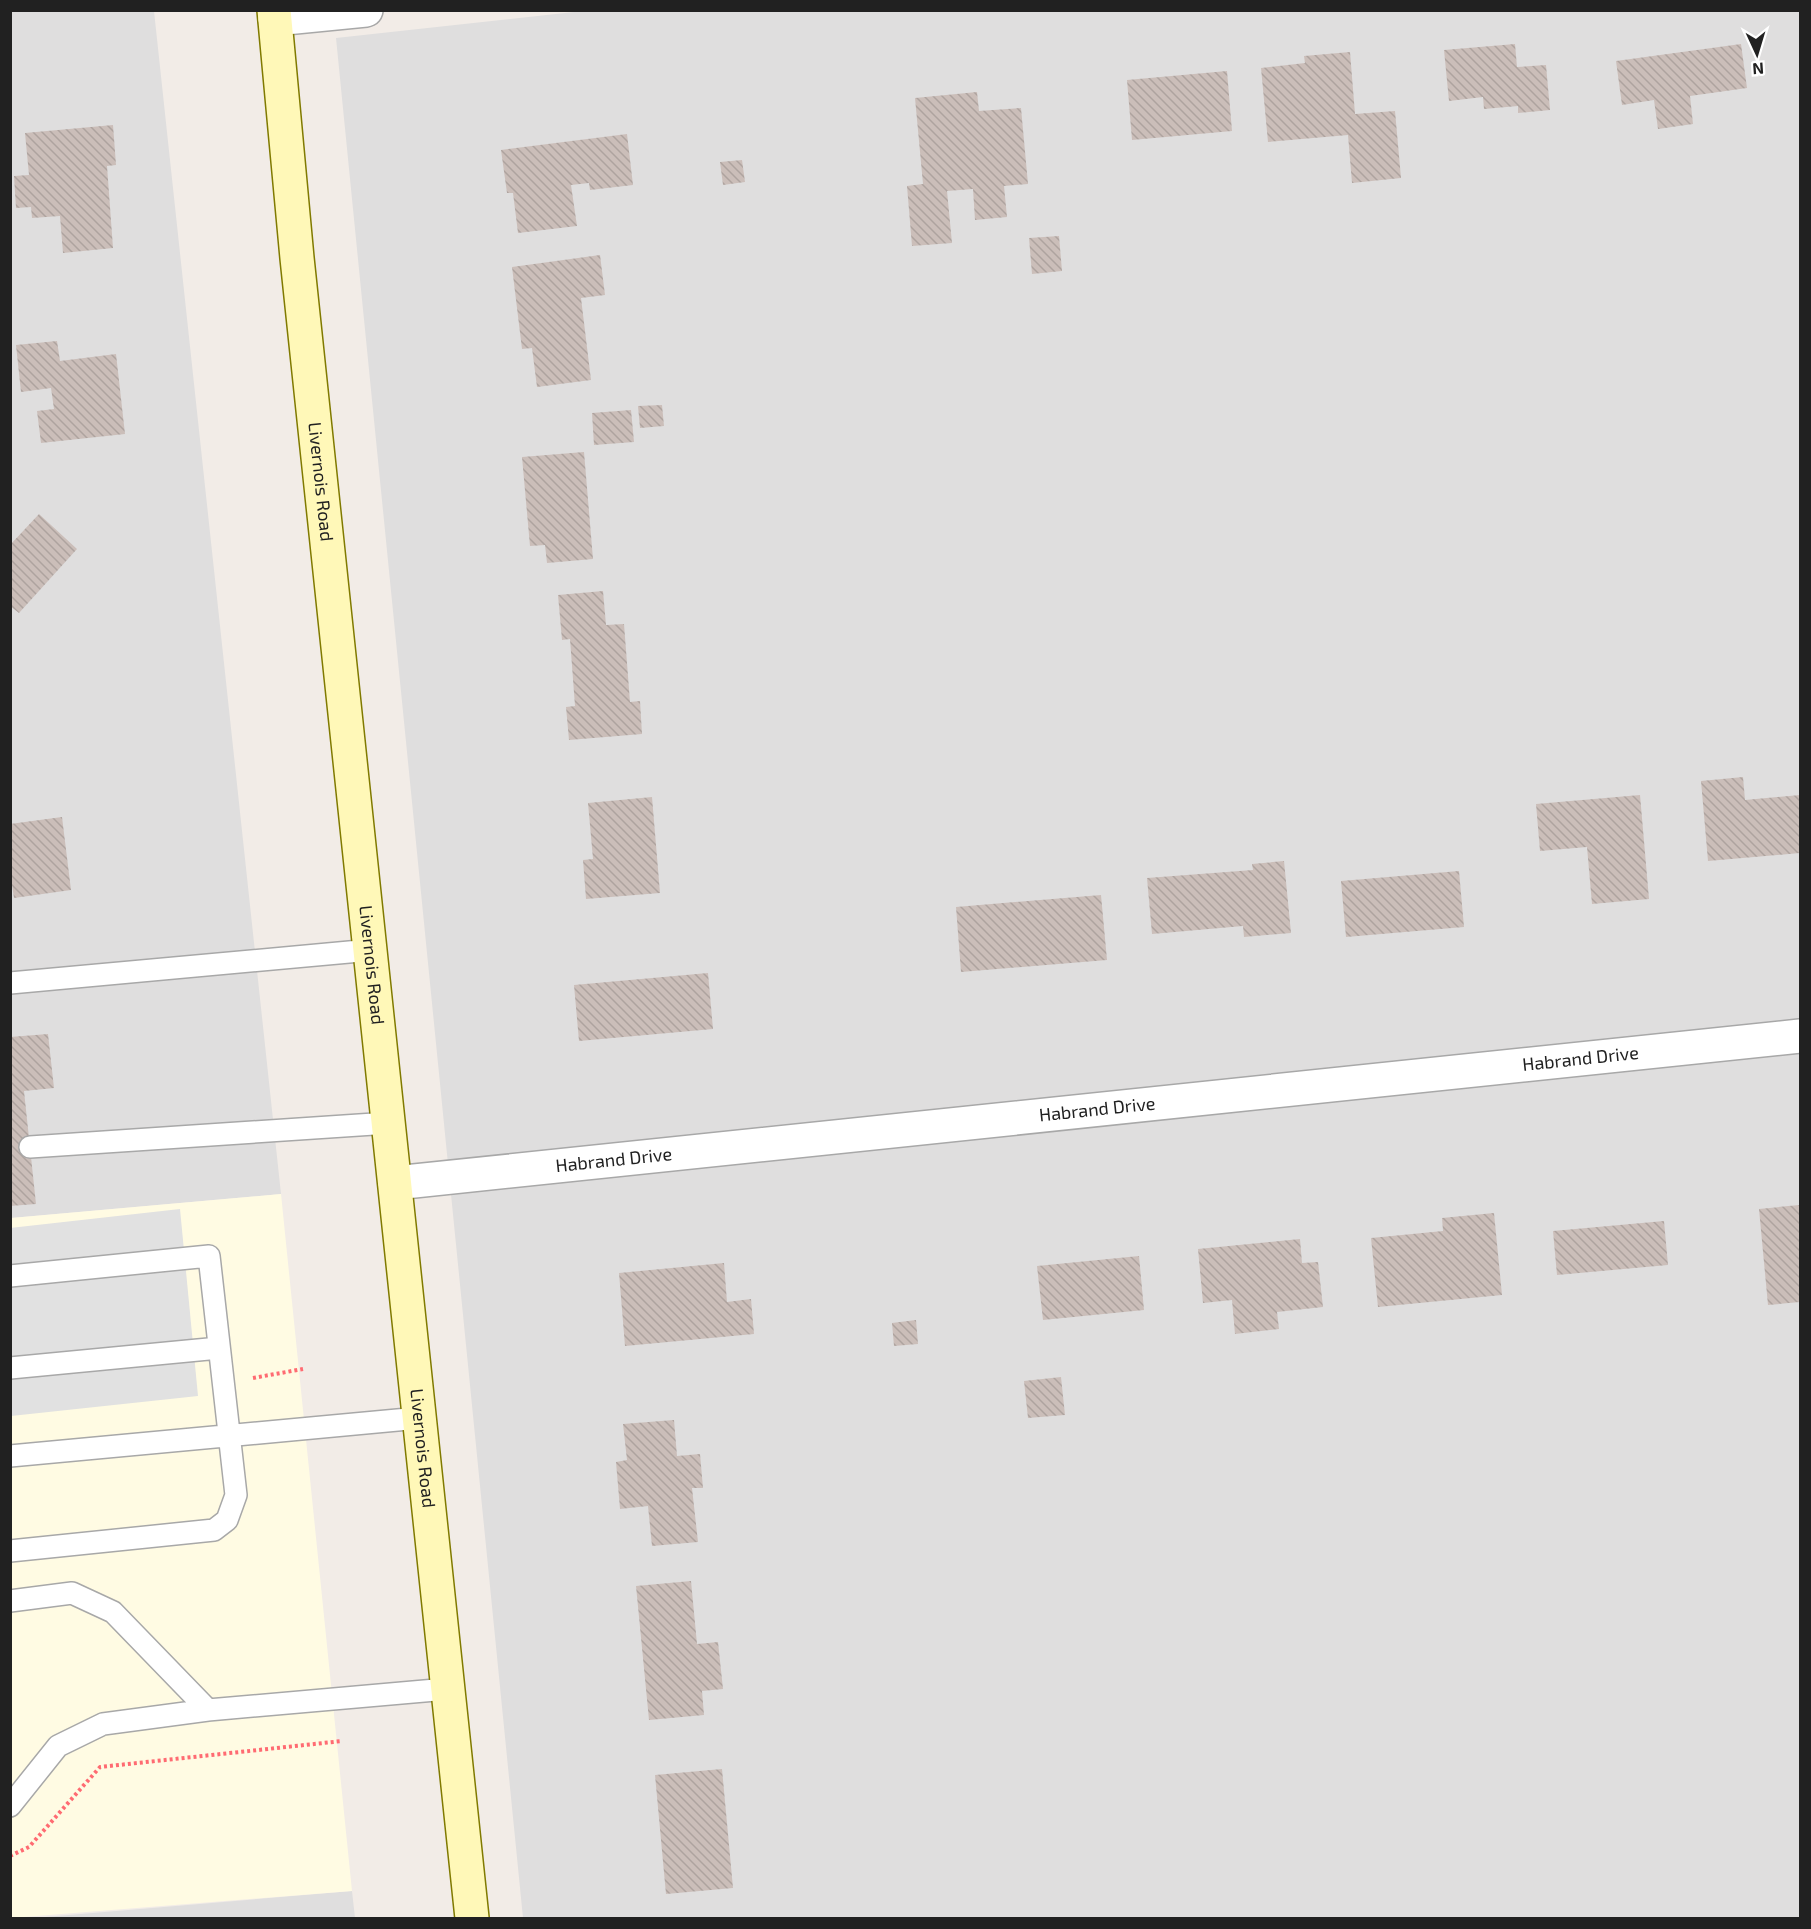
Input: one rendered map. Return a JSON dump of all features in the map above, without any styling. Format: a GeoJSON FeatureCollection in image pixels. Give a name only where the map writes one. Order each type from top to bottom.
{"type":"FeatureCollection","features":[{"type":"Feature","properties":{"kind":"main road","name":"Livernois Road"},"geometry":{"type":"LineString","coordinates":[[274,15],[297,258],[472,1918]]}},
{"type":"Feature","properties":{"kind":"street"},"geometry":{"type":"LineString","coordinates":[[274,15],[366,10]]}},
{"type":"Feature","properties":{"kind":"street","name":"Habrand Drive"},"geometry":{"type":"LineString","coordinates":[[395,1183],[1800,1036]]}},
{"type":"Feature","properties":{"kind":"lane"},"geometry":{"type":"LineString","coordinates":[[10,983],[371,950]]}},
{"type":"Feature","properties":{"kind":"lane"},"geometry":{"type":"LineString","coordinates":[[30,1147],[389,1123]]}},
{"type":"Feature","properties":{"kind":"lane"},"geometry":{"type":"LineString","coordinates":[[10,1276],[209,1256],[236,1495],[227,1520],[214,1530],[10,1551]]}},
{"type":"Feature","properties":{"kind":"lane"},"geometry":{"type":"LineString","coordinates":[[10,1368],[219,1348]]}},
{"type":"Feature","properties":{"kind":"lane"},"geometry":{"type":"LineString","coordinates":[[10,1456],[419,1418]]}},
{"type":"Feature","properties":{"kind":"lane"},"geometry":{"type":"LineString","coordinates":[[10,1601],[72,1593],[113,1612],[208,1710]]}},
{"type":"Feature","properties":{"kind":"lane"},"geometry":{"type":"LineString","coordinates":[[10,1806],[58,1746],[103,1724],[208,1710],[447,1689]]}},
{"type":"Feature","properties":{"kind":"path"},"geometry":{"type":"LineString","coordinates":[[247,1379],[303,1369]]}},
{"type":"Feature","properties":{"kind":"path"},"geometry":{"type":"LineString","coordinates":[[10,1856],[29,1847],[100,1767],[342,1741]]}},
{"type":"Feature","properties":{"kind":"shaded area"},"geometry":{"type":"Polygon","coordinates":[[[592,10],[1800,11],[1800,1918],[523,1918],[336,38],[592,10]]]}},
{"type":"Feature","properties":{"kind":"shaded area"},"geometry":{"type":"Polygon","coordinates":[[[11,11],[154,11],[281,1194],[11,1218],[11,11]]]}},
{"type":"Feature","properties":{"kind":"shaded area"},"geometry":{"type":"Polygon","coordinates":[[[281,1194],[352,1891],[11,1918],[11,1218],[281,1194]]]}},
{"type":"Feature","properties":{"kind":"shaded area"},"geometry":{"type":"Polygon","coordinates":[[[180,1209],[198,1396],[11,1416],[10,1228],[180,1209]]]}},
{"type":"Feature","properties":{"kind":"shaded area"},"geometry":{"type":"Polygon","coordinates":[[[352,1891],[355,1918],[33,1918],[352,1891]]]}},
{"type":"Feature","properties":{"kind":"building"},"geometry":{"type":"Polygon","coordinates":[[[1515,44],[1517,67],[1546,65],[1550,110],[1518,113],[1518,106],[1484,109],[1483,97],[1449,101],[1444,50],[1515,44]]]}},
{"type":"Feature","properties":{"kind":"building"},"geometry":{"type":"Polygon","coordinates":[[[1741,44],[1747,88],[1690,96],[1693,124],[1658,129],[1654,100],[1622,105],[1616,61],[1741,44]]]}},
{"type":"Feature","properties":{"kind":"building"},"geometry":{"type":"Polygon","coordinates":[[[1350,52],[1355,114],[1395,111],[1401,178],[1352,183],[1348,135],[1268,142],[1261,68],[1305,63],[1304,56],[1350,52]]]}},
{"type":"Feature","properties":{"kind":"building"},"geometry":{"type":"Polygon","coordinates":[[[1227,71],[1232,131],[1132,140],[1127,80],[1227,71]]]}},
{"type":"Feature","properties":{"kind":"building"},"geometry":{"type":"Polygon","coordinates":[[[977,92],[979,111],[1021,108],[1028,184],[1004,186],[1007,217],[975,220],[973,189],[947,191],[952,243],[912,246],[907,186],[923,184],[915,98],[977,92]]]}},
{"type":"Feature","properties":{"kind":"building"},"geometry":{"type":"Polygon","coordinates":[[[113,125],[116,165],[107,166],[113,248],[63,253],[60,216],[32,218],[31,207],[16,208],[14,176],[29,175],[25,133],[113,125]]]}},
{"type":"Feature","properties":{"kind":"building"},"geometry":{"type":"Polygon","coordinates":[[[627,134],[633,185],[590,190],[589,183],[571,185],[577,226],[518,233],[513,193],[507,193],[501,150],[627,134]]]}},
{"type":"Feature","properties":{"kind":"building"},"geometry":{"type":"Polygon","coordinates":[[[742,160],[745,182],[723,185],[720,162],[742,160]]]}},
{"type":"Feature","properties":{"kind":"building"},"geometry":{"type":"Polygon","coordinates":[[[1059,236],[1062,271],[1032,274],[1029,238],[1059,236]]]}},
{"type":"Feature","properties":{"kind":"building"},"geometry":{"type":"Polygon","coordinates":[[[600,255],[605,295],[581,298],[591,380],[537,387],[532,348],[522,349],[512,267],[600,255]]]}},
{"type":"Feature","properties":{"kind":"building"},"geometry":{"type":"Polygon","coordinates":[[[57,341],[60,361],[116,354],[125,434],[41,443],[37,411],[54,409],[51,388],[21,392],[16,345],[57,341]]]}},
{"type":"Feature","properties":{"kind":"building"},"geometry":{"type":"Polygon","coordinates":[[[662,405],[664,426],[640,428],[638,406],[662,405]]]}},
{"type":"Feature","properties":{"kind":"building"},"geometry":{"type":"Polygon","coordinates":[[[631,410],[634,442],[594,445],[592,413],[631,410]]]}},
{"type":"Feature","properties":{"kind":"building"},"geometry":{"type":"Polygon","coordinates":[[[584,452],[593,559],[547,563],[545,545],[530,546],[522,457],[584,452]]]}},
{"type":"Feature","properties":{"kind":"building"},"geometry":{"type":"Polygon","coordinates":[[[39,514],[77,549],[19,613],[10,606],[10,545],[39,514]]]}},
{"type":"Feature","properties":{"kind":"building"},"geometry":{"type":"Polygon","coordinates":[[[603,591],[606,625],[624,624],[630,702],[640,701],[642,734],[569,740],[566,707],[575,706],[570,639],[562,640],[558,595],[603,591]]]}},
{"type":"Feature","properties":{"kind":"building"},"geometry":{"type":"Polygon","coordinates":[[[1743,777],[1745,800],[1800,795],[1800,853],[1708,861],[1701,781],[1743,777]]]}},
{"type":"Feature","properties":{"kind":"building"},"geometry":{"type":"Polygon","coordinates":[[[1640,795],[1649,899],[1592,904],[1587,847],[1540,851],[1536,804],[1640,795]]]}},
{"type":"Feature","properties":{"kind":"building"},"geometry":{"type":"Polygon","coordinates":[[[652,797],[660,893],[586,899],[583,860],[593,859],[588,803],[652,797]]]}},
{"type":"Feature","properties":{"kind":"building"},"geometry":{"type":"Polygon","coordinates":[[[62,817],[71,890],[14,898],[10,872],[10,824],[62,817]]]}},
{"type":"Feature","properties":{"kind":"building"},"geometry":{"type":"Polygon","coordinates":[[[1284,861],[1291,933],[1244,937],[1243,926],[1152,934],[1147,878],[1253,870],[1252,864],[1284,861]]]}},
{"type":"Feature","properties":{"kind":"building"},"geometry":{"type":"Polygon","coordinates":[[[1459,871],[1464,927],[1346,937],[1341,881],[1459,871]]]}},
{"type":"Feature","properties":{"kind":"building"},"geometry":{"type":"Polygon","coordinates":[[[1101,895],[1107,960],[961,972],[956,907],[1101,895]]]}},
{"type":"Feature","properties":{"kind":"building"},"geometry":{"type":"Polygon","coordinates":[[[708,973],[713,1029],[579,1041],[574,985],[708,973]]]}},
{"type":"Feature","properties":{"kind":"building"},"geometry":{"type":"Polygon","coordinates":[[[48,1034],[54,1088],[24,1091],[36,1204],[10,1206],[10,1037],[48,1034]]]}},
{"type":"Feature","properties":{"kind":"building"},"geometry":{"type":"Polygon","coordinates":[[[1799,1205],[1800,1302],[1768,1305],[1759,1209],[1799,1205]]]}},
{"type":"Feature","properties":{"kind":"building"},"geometry":{"type":"Polygon","coordinates":[[[1494,1213],[1502,1295],[1378,1307],[1371,1238],[1443,1231],[1442,1218],[1494,1213]]]}},
{"type":"Feature","properties":{"kind":"building"},"geometry":{"type":"Polygon","coordinates":[[[1664,1221],[1668,1265],[1557,1275],[1553,1231],[1664,1221]]]}},
{"type":"Feature","properties":{"kind":"building"},"geometry":{"type":"Polygon","coordinates":[[[1300,1239],[1302,1263],[1318,1262],[1323,1307],[1277,1312],[1279,1329],[1235,1334],[1232,1300],[1203,1303],[1198,1249],[1300,1239]]]}},
{"type":"Feature","properties":{"kind":"building"},"geometry":{"type":"Polygon","coordinates":[[[1139,1256],[1144,1310],[1043,1320],[1037,1266],[1139,1256]]]}},
{"type":"Feature","properties":{"kind":"building"},"geometry":{"type":"Polygon","coordinates":[[[724,1263],[727,1302],[751,1299],[754,1334],[625,1346],[619,1273],[724,1263]]]}},
{"type":"Feature","properties":{"kind":"building"},"geometry":{"type":"Polygon","coordinates":[[[916,1320],[918,1344],[894,1346],[892,1323],[916,1320]]]}},
{"type":"Feature","properties":{"kind":"building"},"geometry":{"type":"Polygon","coordinates":[[[1061,1377],[1065,1415],[1028,1418],[1024,1381],[1061,1377]]]}},
{"type":"Feature","properties":{"kind":"building"},"geometry":{"type":"Polygon","coordinates":[[[674,1420],[677,1456],[700,1454],[703,1488],[692,1488],[698,1542],[652,1546],[648,1506],[620,1509],[616,1462],[627,1460],[623,1424],[674,1420]]]}},
{"type":"Feature","properties":{"kind":"building"},"geometry":{"type":"Polygon","coordinates":[[[691,1581],[697,1644],[718,1642],[723,1689],[702,1691],[704,1715],[649,1720],[636,1586],[691,1581]]]}},
{"type":"Feature","properties":{"kind":"building"},"geometry":{"type":"Polygon","coordinates":[[[722,1769],[733,1888],[666,1894],[655,1775],[722,1769]]]}}]}
